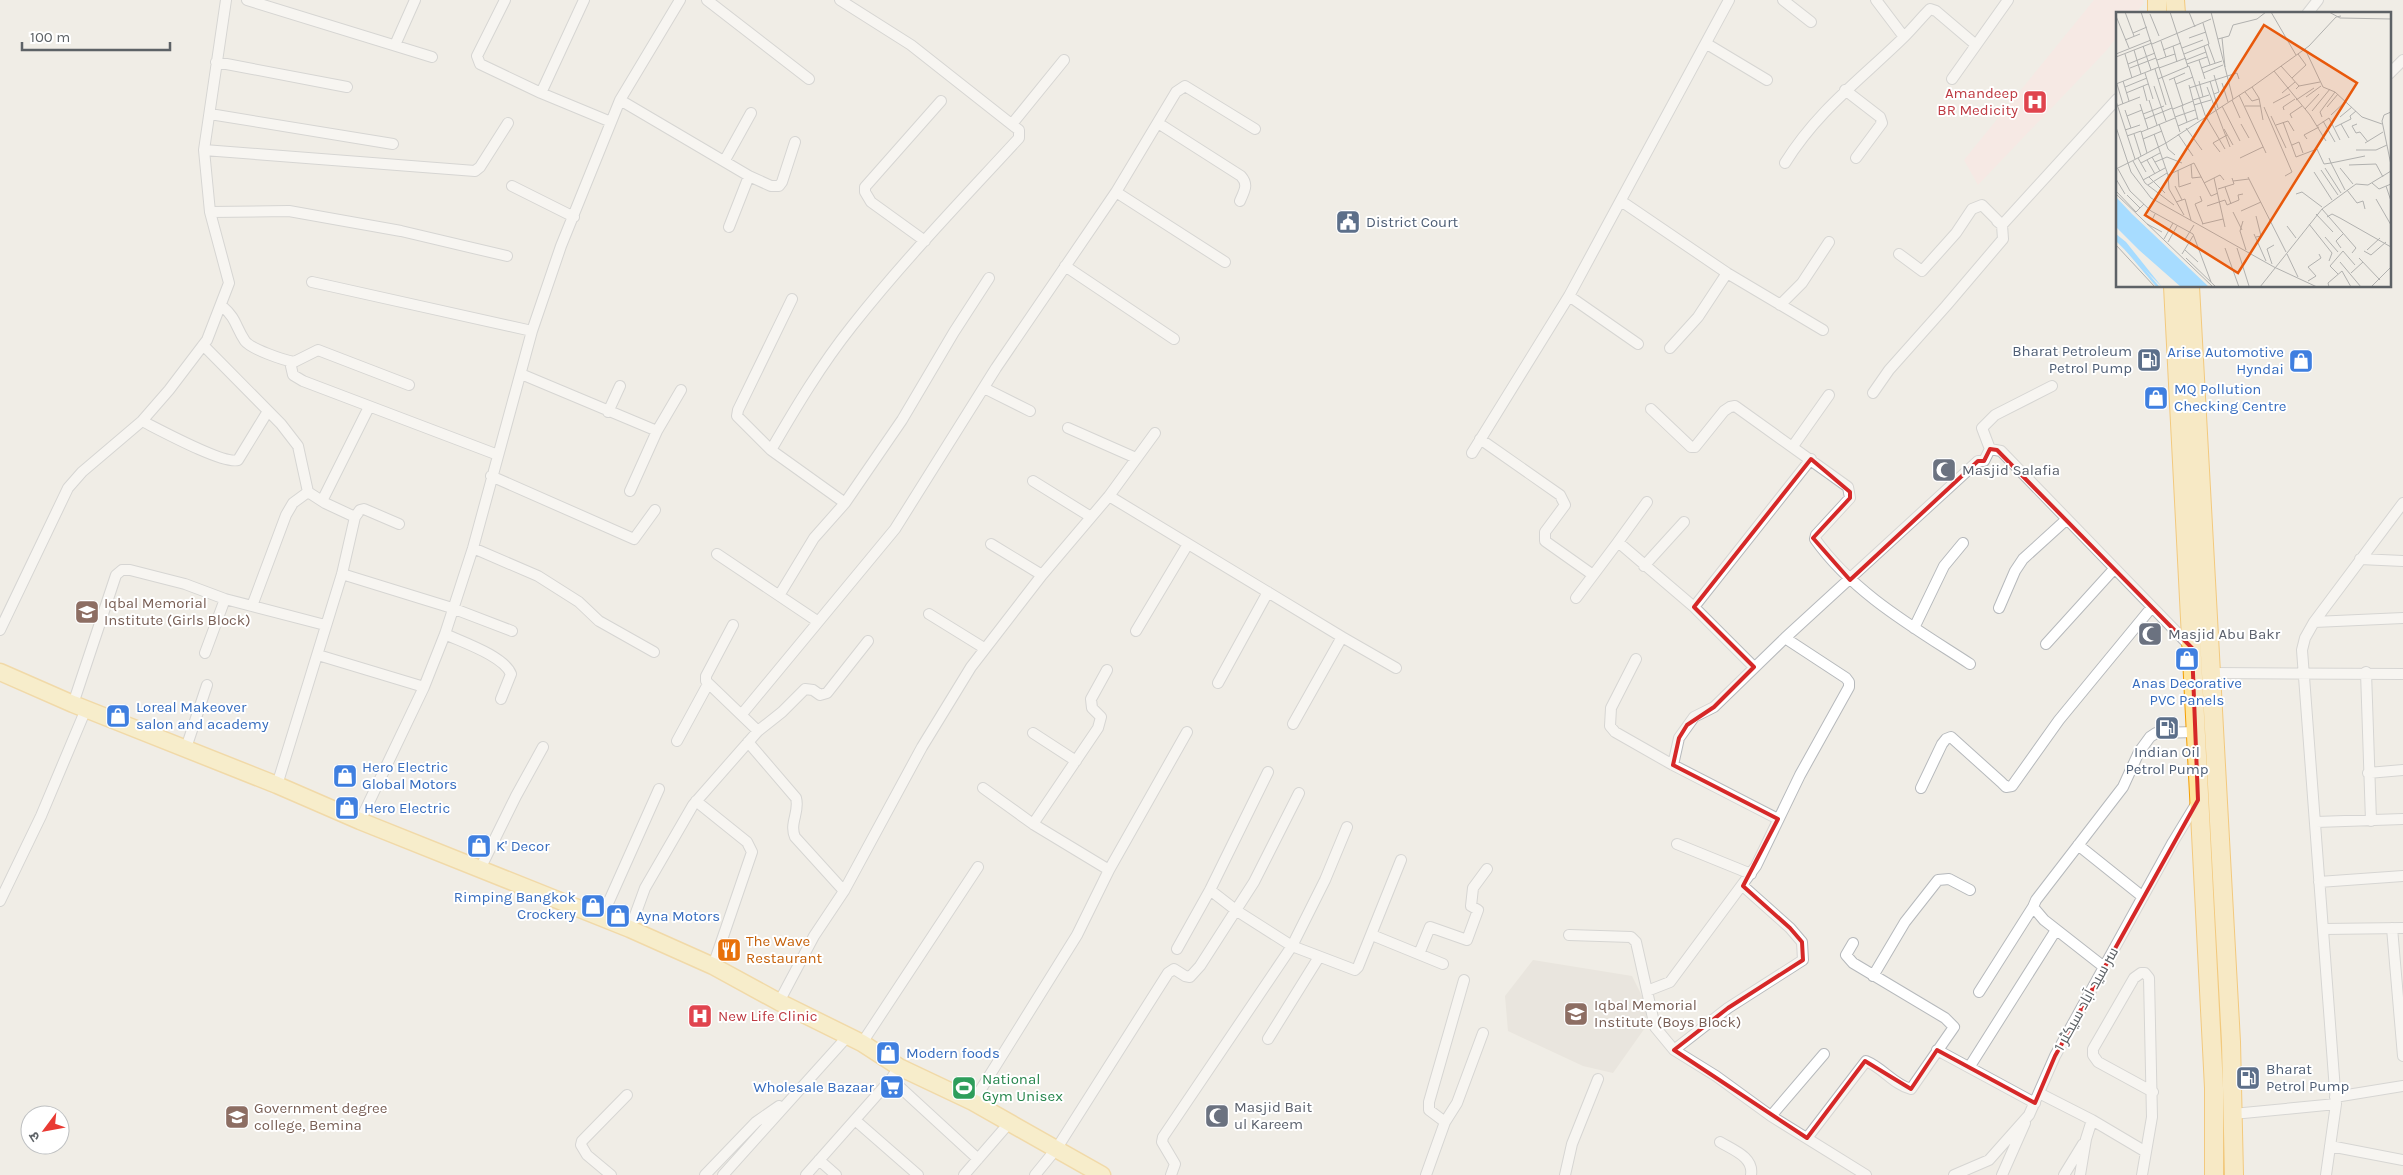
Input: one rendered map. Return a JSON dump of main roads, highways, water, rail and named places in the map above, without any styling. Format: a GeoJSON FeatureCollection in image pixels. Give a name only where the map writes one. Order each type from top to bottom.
{"type":"FeatureCollection","features":[{"type":"Feature","properties":{"kind":"highway"},"geometry":{"type":"LineString","coordinates":[[2173,288],[2215,1145],[2212,1173]]}},
{"type":"Feature","properties":{"kind":"highway"},"geometry":{"type":"LineString","coordinates":[[2190,288],[2237,1173]]}},
{"type":"Feature","properties":{"kind":"main road"},"geometry":{"type":"LineString","coordinates":[[0,672],[630,930],[713,966],[779,1002],[862,1043],[895,1073],[973,1102],[1102,1175]]}},
{"type":"Feature","properties":{"kind":"place","name":"Amandeep BR Medicity"},"geometry":{"type":"Point","coordinates":[2035,102]}},
{"type":"Feature","properties":{"kind":"place","name":"District Court"},"geometry":{"type":"Point","coordinates":[1348,222]}},
{"type":"Feature","properties":{"kind":"place","name":"Bharat Petroleum Petrol Pump"},"geometry":{"type":"Point","coordinates":[2149,360]}},
{"type":"Feature","properties":{"kind":"place","name":"Arise Automotive Hyndai"},"geometry":{"type":"Point","coordinates":[2301,361]}},
{"type":"Feature","properties":{"kind":"place","name":"MQ Pollution Checking Centre"},"geometry":{"type":"Point","coordinates":[2156,398]}},
{"type":"Feature","properties":{"kind":"place","name":"Masjid Salafia"},"geometry":{"type":"Point","coordinates":[1944,470]}},
{"type":"Feature","properties":{"kind":"place","name":"Iqbal Memorial Institute (Girls Block)"},"geometry":{"type":"Point","coordinates":[87,612]}},
{"type":"Feature","properties":{"kind":"place","name":"Masjid Abu Bakr"},"geometry":{"type":"Point","coordinates":[2150,634]}},
{"type":"Feature","properties":{"kind":"place","name":"Anas Decorative PVC Panels"},"geometry":{"type":"Point","coordinates":[2187,659]}},
{"type":"Feature","properties":{"kind":"place","name":"Loreal Makeover salon and academy"},"geometry":{"type":"Point","coordinates":[118,716]}},
{"type":"Feature","properties":{"kind":"place","name":"Indian Oil Petrol Pump"},"geometry":{"type":"Point","coordinates":[2167,728]}},
{"type":"Feature","properties":{"kind":"place","name":"Hero Electric Global Motors"},"geometry":{"type":"Point","coordinates":[345,776]}},
{"type":"Feature","properties":{"kind":"place","name":"Hero Electric"},"geometry":{"type":"Point","coordinates":[347,808]}},
{"type":"Feature","properties":{"kind":"place","name":"K' Decor"},"geometry":{"type":"Point","coordinates":[479,846]}},
{"type":"Feature","properties":{"kind":"place","name":"Rimping Bangkok Crockery"},"geometry":{"type":"Point","coordinates":[593,906]}},
{"type":"Feature","properties":{"kind":"place","name":"Ayna Motors"},"geometry":{"type":"Point","coordinates":[618,916]}},
{"type":"Feature","properties":{"kind":"place","name":"The Wave Restaurant"},"geometry":{"type":"Point","coordinates":[729,950]}},
{"type":"Feature","properties":{"kind":"place","name":"Iqbal Memorial Institute (Boys Block)"},"geometry":{"type":"Point","coordinates":[1576,1014]}},
{"type":"Feature","properties":{"kind":"place","name":"New Life Clinic"},"geometry":{"type":"Point","coordinates":[700,1016]}},
{"type":"Feature","properties":{"kind":"place","name":"Modern foods"},"geometry":{"type":"Point","coordinates":[888,1053]}},
{"type":"Feature","properties":{"kind":"place","name":"Bharat Petrol Pump"},"geometry":{"type":"Point","coordinates":[2248,1078]}},
{"type":"Feature","properties":{"kind":"place","name":"Wholesale Bazaar"},"geometry":{"type":"Point","coordinates":[892,1087]}},
{"type":"Feature","properties":{"kind":"place","name":"National Gym Unisex"},"geometry":{"type":"Point","coordinates":[964,1088]}},
{"type":"Feature","properties":{"kind":"place","name":"Masjid Bait ul Kareem"},"geometry":{"type":"Point","coordinates":[1217,1116]}},
{"type":"Feature","properties":{"kind":"place","name":"Government degree college, Bemina"},"geometry":{"type":"Point","coordinates":[237,1117]}}]}
